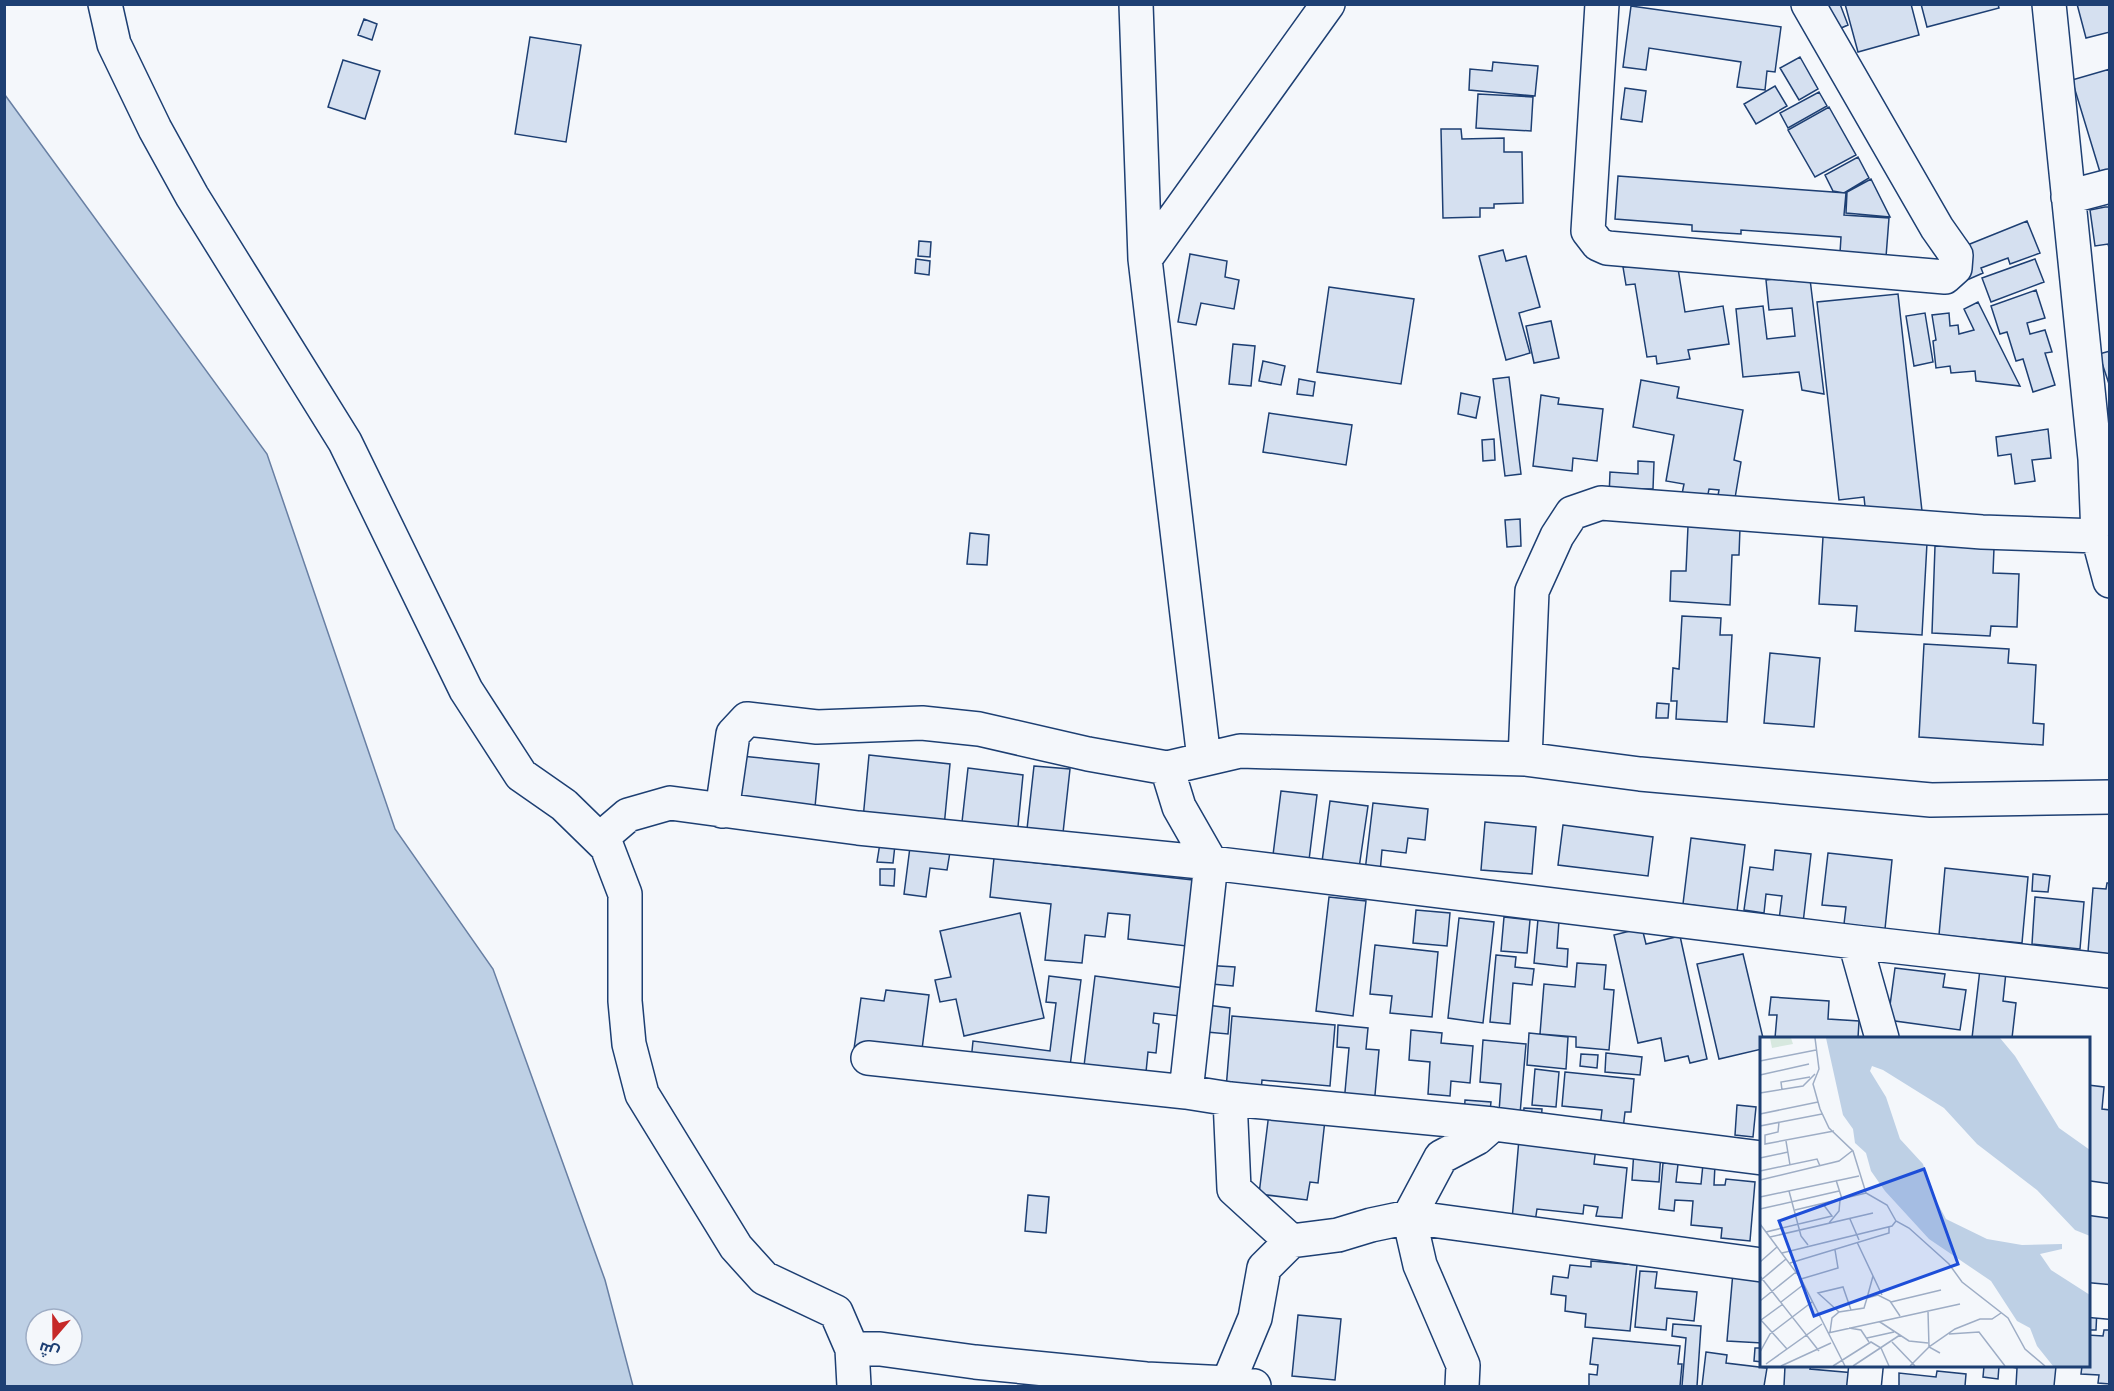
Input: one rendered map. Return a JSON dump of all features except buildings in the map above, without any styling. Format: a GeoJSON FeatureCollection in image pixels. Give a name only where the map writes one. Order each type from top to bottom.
{"type":"FeatureCollection","features":[{"type":"Feature","properties":{"kind":"street"},"geometry":{"type":"LineString","coordinates":[[105,4],[114,44],[155,129],[192,196],[345,442],[466,690],[521,775],[564,805],[607,847],[625,894],[625,1001],[629,1044],[642,1094],[735,1246],[764,1278],[836,1312],[852,1349],[854,1386]]}},
{"type":"Feature","properties":{"kind":"street"},"geometry":{"type":"LineString","coordinates":[[1136,4],[1145,259],[1204,759]]}},
{"type":"Feature","properties":{"kind":"street"},"geometry":{"type":"LineString","coordinates":[[1145,259],[1328,4]]}},
{"type":"Feature","properties":{"kind":"street"},"geometry":{"type":"LineString","coordinates":[[1602,4],[1587,231],[1598,244],[1607,248],[1945,277],[1955,268],[1956,255],[1937,228],[1808,4]]}},
{"type":"Feature","properties":{"kind":"street"},"geometry":{"type":"LineString","coordinates":[[2049,4],[2068,197],[2102,457],[2098,536],[2109,581]]}},
{"type":"Feature","properties":{"kind":"street"},"geometry":{"type":"LineString","coordinates":[[2068,197],[2109,186]]}},
{"type":"Feature","properties":{"kind":"street"},"geometry":{"type":"LineString","coordinates":[[1525,759],[1532,591],[1557,536],[1572,513],[1601,503],[1982,532],[2098,536]]}},
{"type":"Feature","properties":{"kind":"street"},"geometry":{"type":"LineString","coordinates":[[722,811],[733,734],[747,719],[817,727],[922,723],[979,729],[1088,754],[1167,768],[1240,751],[1525,759],[1640,774],[1931,800],[2109,797]]}},
{"type":"Feature","properties":{"kind":"street"},"geometry":{"type":"LineString","coordinates":[[1167,768],[1179,807],[1211,863],[1186,1092]]}},
{"type":"Feature","properties":{"kind":"street"},"geometry":{"type":"LineString","coordinates":[[600,839],[628,815],[670,803],[1003,843],[1211,863],[2109,971]]}},
{"type":"Feature","properties":{"kind":"street"},"geometry":{"type":"LineString","coordinates":[[1855,942],[1882,1037]]}},
{"type":"Feature","properties":{"kind":"street"},"geometry":{"type":"LineString","coordinates":[[868,1058],[1186,1092],[1230,1099],[1493,1124],[1760,1158]]}},
{"type":"Feature","properties":{"kind":"street"},"geometry":{"type":"LineString","coordinates":[[1230,1099],[1234,1189],[1291,1241]]}},
{"type":"Feature","properties":{"kind":"street"},"geometry":{"type":"LineString","coordinates":[[1462,1386],[1463,1365],[1420,1264],[1409,1217],[1441,1157],[1477,1138],[1493,1124]]}},
{"type":"Feature","properties":{"kind":"street"},"geometry":{"type":"LineString","coordinates":[[2090,1198],[2109,1201]]}},
{"type":"Feature","properties":{"kind":"street"},"geometry":{"type":"LineString","coordinates":[[852,1349],[880,1349],[975,1362],[1134,1378],[1222,1384],[1255,1318],[1264,1268],[1291,1241],[1338,1235],[1409,1217],[1760,1265]]}},
{"type":"Feature","properties":{"kind":"street"},"geometry":{"type":"LineString","coordinates":[[2090,1300],[2109,1302]]}},
{"type":"Feature","properties":{"kind":"street"},"geometry":{"type":"LineString","coordinates":[[1864,1386],[1866,1367]]}},
{"type":"Feature","properties":{"kind":"water"},"geometry":{"type":"Polygon","coordinates":[[[5,95],[267,454],[395,829],[493,969],[605,1280],[633,1386],[5,1386],[5,95]]]}}]}
